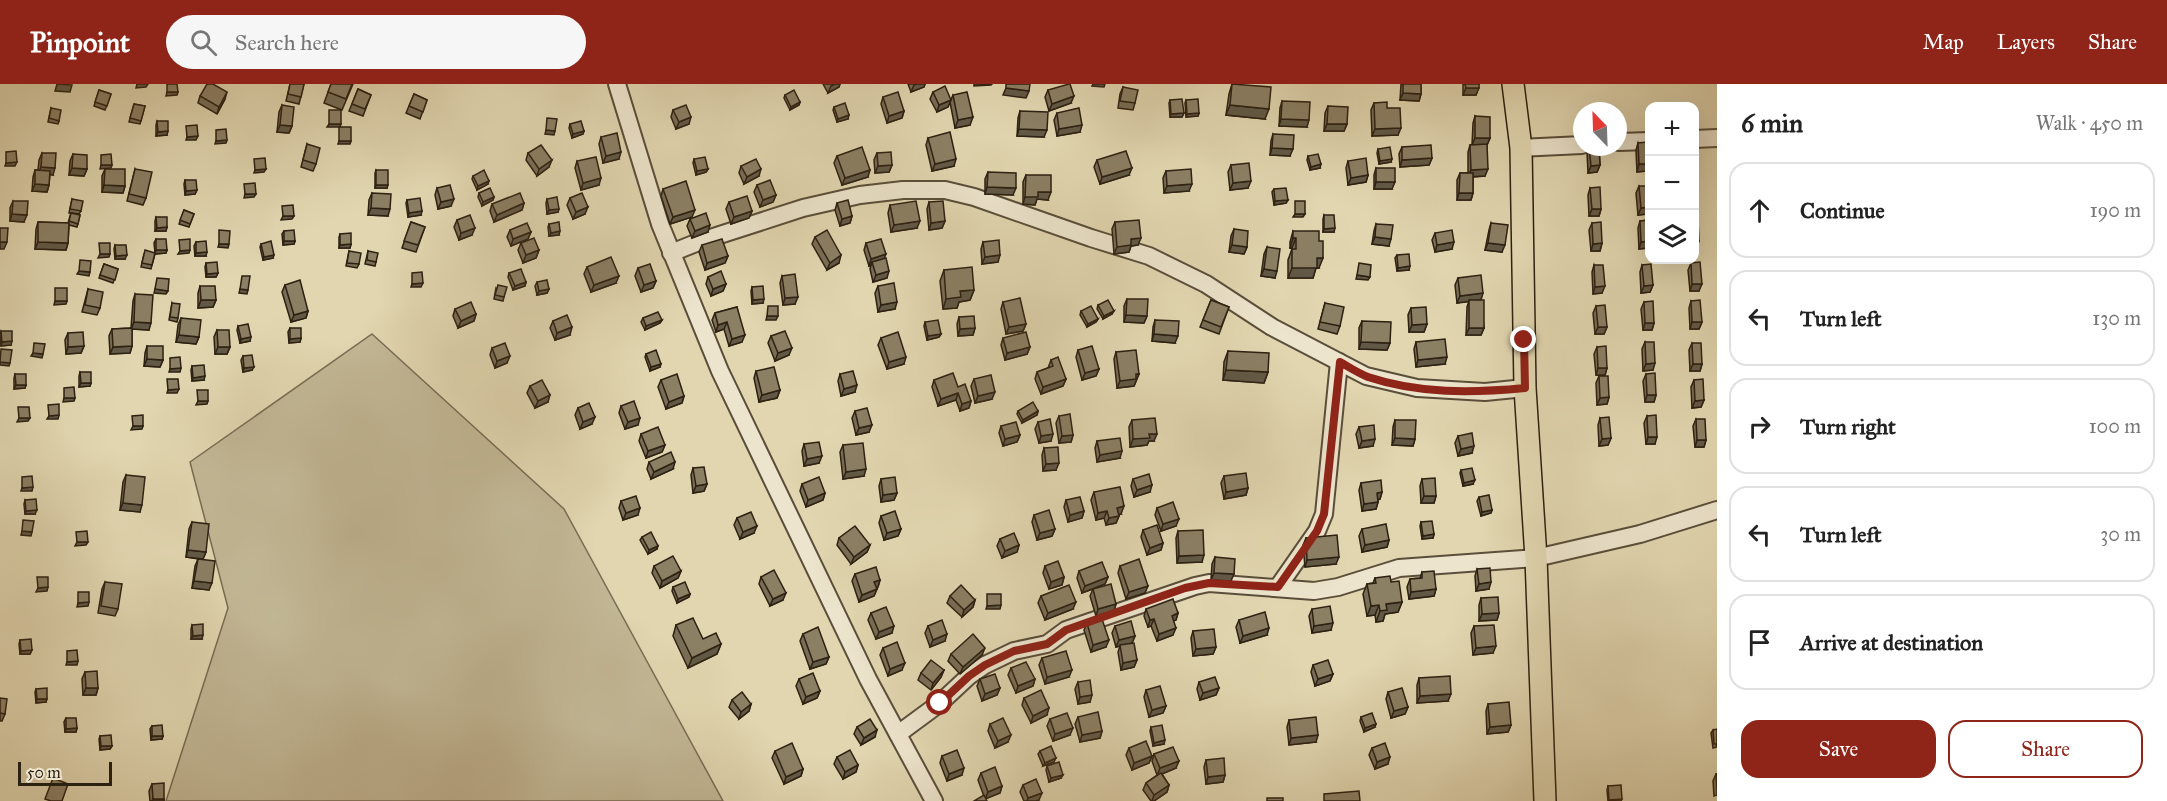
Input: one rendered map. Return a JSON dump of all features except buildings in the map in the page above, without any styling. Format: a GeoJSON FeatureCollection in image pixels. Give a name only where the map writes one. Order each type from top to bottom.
{"type":"FeatureCollection","features":[{"type":"Feature","properties":{"kind":"main road"},"geometry":{"type":"LineString","coordinates":[[1513,84],[1521,148],[1525,388],[1536,558],[1545,801]]}},
{"type":"Feature","properties":{"kind":"street"},"geometry":{"type":"LineString","coordinates":[[617,84],[671,254],[720,371],[859,660],[934,801]]}},
{"type":"Feature","properties":{"kind":"street"},"geometry":{"type":"LineString","coordinates":[[1699,139],[1717,138]]}},
{"type":"Feature","properties":{"kind":"street"},"geometry":{"type":"LineString","coordinates":[[1627,142],[1645,141]]}},
{"type":"Feature","properties":{"kind":"street"},"geometry":{"type":"LineString","coordinates":[[1521,148],[1573,145]]}},
{"type":"Feature","properties":{"kind":"street"},"geometry":{"type":"LineString","coordinates":[[671,254],[701,241],[803,208],[860,195],[892,191],[945,190],[974,196],[1149,256],[1206,284],[1272,327],[1366,376],[1417,388],[1485,392],[1525,388]]}},
{"type":"Feature","properties":{"kind":"street"},"geometry":{"type":"LineString","coordinates":[[1278,587],[1317,531],[1324,514],[1340,362]]}},
{"type":"Feature","properties":{"kind":"street"},"geometry":{"type":"LineString","coordinates":[[898,734],[940,703],[969,676],[985,665],[1014,651],[1047,644],[1066,630],[1195,585],[1209,583],[1314,591],[1338,587],[1399,568],[1536,558],[1640,534],[1717,510]]}},
{"type":"Feature","properties":{"kind":"shaded area"},"geometry":{"type":"Polygon","coordinates":[[[372,334],[564,509],[723,801],[166,801],[228,608],[190,462],[372,334]]]}},
{"type":"Feature","properties":{"kind":"route"},"geometry":{"type":"LineString","coordinates":[[940,703],[969,676],[985,665],[1014,651],[1047,644],[1066,630],[1185,588],[1209,583],[1278,587],[1317,531],[1324,514],[1340,362],[1366,376],[1417,388],[1485,392],[1525,388],[1524,340]]}}]}
